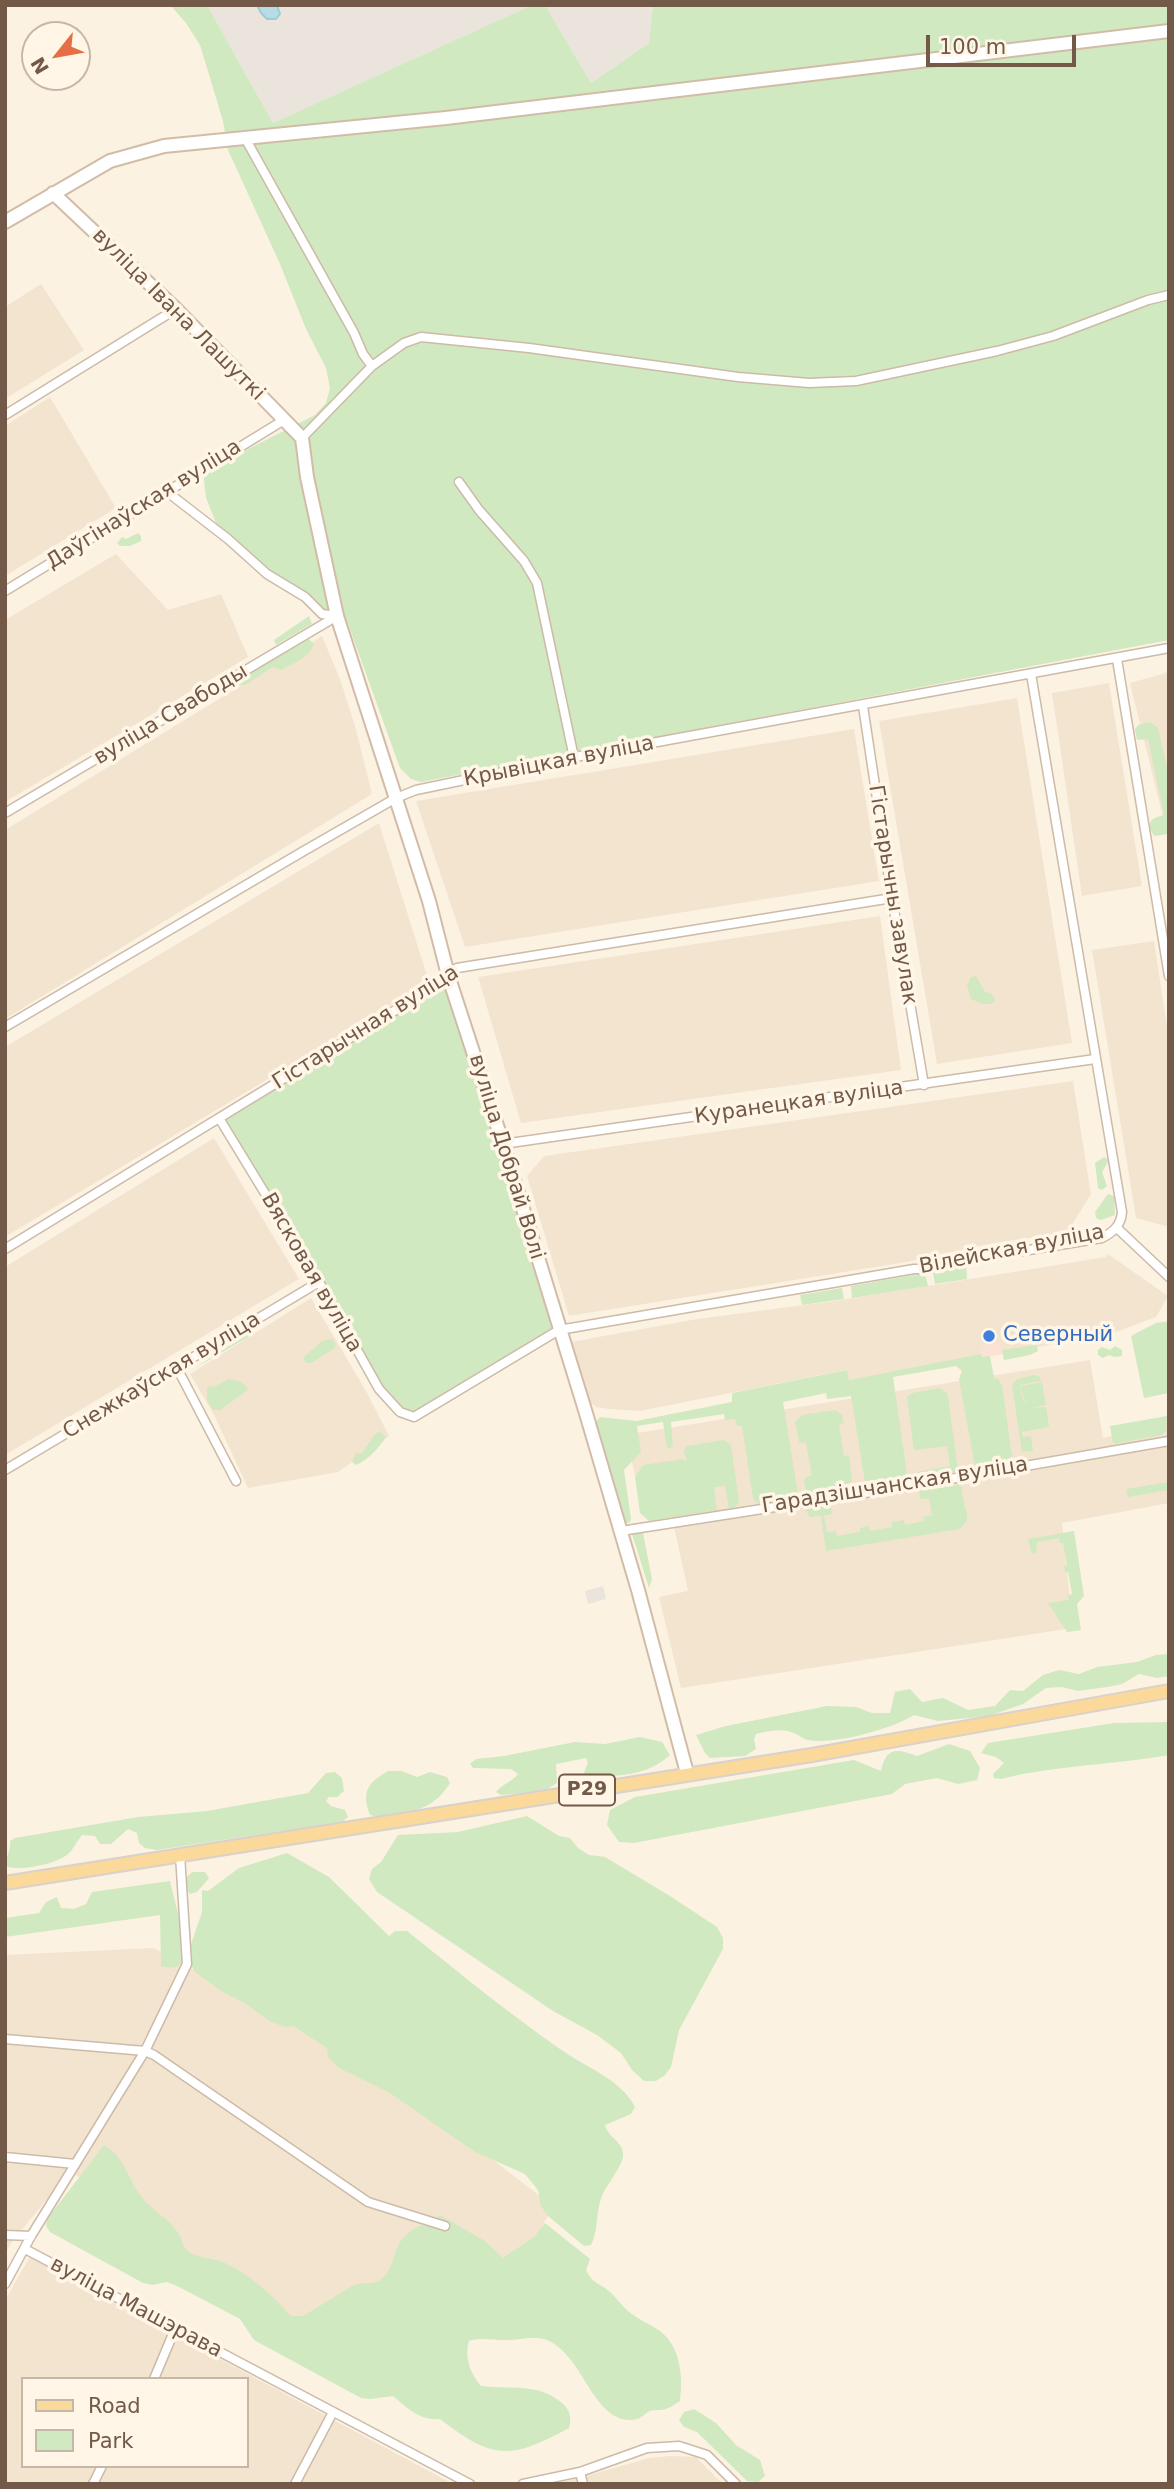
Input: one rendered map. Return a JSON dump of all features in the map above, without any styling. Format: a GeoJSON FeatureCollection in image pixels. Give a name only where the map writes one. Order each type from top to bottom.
{"type":"FeatureCollection","features":[{"type":"Feature","properties":{"kind":"main road","name":"Р29"},"geometry":{"type":"LineString","coordinates":[[5,1883],[812,1755],[1169,1691]]}},
{"type":"Feature","properties":{"kind":"street"},"geometry":{"type":"LineString","coordinates":[[5,222],[110,161],[164,146],[784,79],[1169,31]]}},
{"type":"Feature","properties":{"kind":"street"},"geometry":{"type":"LineString","coordinates":[[245,138],[372,366]]}},
{"type":"Feature","properties":{"kind":"street","name":"вуліца Івана Лашуткі"},"geometry":{"type":"LineString","coordinates":[[53,193],[177,309],[302,438]]}},
{"type":"Feature","properties":{"kind":"street"},"geometry":{"type":"LineString","coordinates":[[302,438],[372,366],[404,343],[421,337],[529,348],[738,377],[809,383],[856,381],[1053,337],[1148,300],[1169,295]]}},
{"type":"Feature","properties":{"kind":"street"},"geometry":{"type":"LineString","coordinates":[[5,415],[177,309]]}},
{"type":"Feature","properties":{"kind":"street","name":"Даўгінаўская вуліца"},"geometry":{"type":"LineString","coordinates":[[5,591],[284,419]]}},
{"type":"Feature","properties":{"kind":"street","name":"вуліца Добрай Волі"},"geometry":{"type":"LineString","coordinates":[[302,438],[337,616],[429,901],[448,975],[503,1144],[621,1531],[687,1773]]}},
{"type":"Feature","properties":{"kind":"street"},"geometry":{"type":"LineString","coordinates":[[459,482],[479,510],[524,561],[537,583],[573,752],[570,758]]}},
{"type":"Feature","properties":{"kind":"street"},"geometry":{"type":"LineString","coordinates":[[166,491],[228,539],[267,574],[305,597],[322,614],[337,616]]}},
{"type":"Feature","properties":{"kind":"street","name":"вуліца Свабоды"},"geometry":{"type":"LineString","coordinates":[[5,813],[337,616]]}},
{"type":"Feature","properties":{"kind":"street","name":"Крывіцкая вуліца"},"geometry":{"type":"LineString","coordinates":[[5,1027],[396,798],[416,790],[570,758],[1169,648]]}},
{"type":"Feature","properties":{"kind":"street"},"geometry":{"type":"LineString","coordinates":[[1118,659],[1169,976]]}},
{"type":"Feature","properties":{"kind":"street","name":"Вілейская вуліца"},"geometry":{"type":"LineString","coordinates":[[414,1417],[559,1330],[1102,1238],[1117,1228],[1122,1212],[1031,674]]}},
{"type":"Feature","properties":{"kind":"street","name":"Гістарычны завулак"},"geometry":{"type":"LineString","coordinates":[[863,706],[924,1085]]}},
{"type":"Feature","properties":{"kind":"street","name":"Гістарычная вуліца"},"geometry":{"type":"LineString","coordinates":[[5,1249],[426,991],[457,968],[892,898]]}},
{"type":"Feature","properties":{"kind":"street","name":"Куранецкая вуліца"},"geometry":{"type":"LineString","coordinates":[[503,1144],[1095,1059]]}},
{"type":"Feature","properties":{"kind":"street","name":"Вясковая вуліца"},"geometry":{"type":"LineString","coordinates":[[219,1118],[319,1282],[379,1389],[400,1412],[414,1417]]}},
{"type":"Feature","properties":{"kind":"street"},"geometry":{"type":"LineString","coordinates":[[1117,1228],[1169,1277]]}},
{"type":"Feature","properties":{"kind":"street","name":"Снежкаўская вуліца"},"geometry":{"type":"LineString","coordinates":[[5,1471],[319,1282]]}},
{"type":"Feature","properties":{"kind":"street"},"geometry":{"type":"LineString","coordinates":[[176,1366],[236,1481]]}},
{"type":"Feature","properties":{"kind":"street","name":"Гарадзішчанская вуліца"},"geometry":{"type":"LineString","coordinates":[[621,1531],[916,1485],[1169,1441]]}},
{"type":"Feature","properties":{"kind":"street"},"geometry":{"type":"LineString","coordinates":[[5,2284],[31,2236],[145,2051],[187,1964],[180,1855]]}},
{"type":"Feature","properties":{"kind":"street"},"geometry":{"type":"LineString","coordinates":[[5,2039],[145,2051],[188,2077],[368,2202],[445,2226]]}},
{"type":"Feature","properties":{"kind":"street"},"geometry":{"type":"LineString","coordinates":[[5,2157],[75,2164]]}},
{"type":"Feature","properties":{"kind":"street"},"geometry":{"type":"LineString","coordinates":[[5,2235],[31,2236]]}},
{"type":"Feature","properties":{"kind":"street","name":"вуліца Машэрава"},"geometry":{"type":"LineString","coordinates":[[25,2249],[470,2484]]}},
{"type":"Feature","properties":{"kind":"street"},"geometry":{"type":"LineString","coordinates":[[155,2377],[174,2329]]}},
{"type":"Feature","properties":{"kind":"street"},"geometry":{"type":"LineString","coordinates":[[295,2484],[333,2412]]}},
{"type":"Feature","properties":{"kind":"street"},"geometry":{"type":"LineString","coordinates":[[523,2484],[580,2472],[647,2448],[679,2446],[707,2455],[736,2484]]}},
{"type":"Feature","properties":{"kind":"street"},"geometry":{"type":"LineString","coordinates":[[93,2484],[101,2468]]}},
{"type":"Feature","properties":{"kind":"street"},"geometry":{"type":"LineString","coordinates":[[580,2472],[583,2484]]}},
{"type":"Feature","properties":{"kind":"shaded area"},"geometry":{"type":"Polygon","coordinates":[[[207,5],[532,5],[273,123],[207,5]]]}},
{"type":"Feature","properties":{"kind":"shaded area"},"geometry":{"type":"Polygon","coordinates":[[[545,5],[653,5],[649,43],[591,83],[545,5]]]}},
{"type":"Feature","properties":{"kind":"shaded area"},"geometry":{"type":"Polygon","coordinates":[[[41,284],[84,350],[5,399],[5,307],[41,284]]]}},
{"type":"Feature","properties":{"kind":"shaded area"},"geometry":{"type":"Polygon","coordinates":[[[50,397],[116,508],[5,576],[5,426],[50,397]]]}},
{"type":"Feature","properties":{"kind":"shaded area"},"geometry":{"type":"Polygon","coordinates":[[[116,554],[168,610],[221,594],[248,657],[5,802],[5,620],[116,554]]]}},
{"type":"Feature","properties":{"kind":"shaded area"},"geometry":{"type":"Polygon","coordinates":[[[322,636],[355,726],[372,794],[5,1019],[5,830],[322,636]]]}},
{"type":"Feature","properties":{"kind":"shaded area"},"geometry":{"type":"Polygon","coordinates":[[[1169,672],[1169,842],[1130,683],[1169,672]]]}},
{"type":"Feature","properties":{"kind":"shaded area"},"geometry":{"type":"Polygon","coordinates":[[[1109,683],[1142,886],[1082,896],[1052,693],[1109,683]]]}},
{"type":"Feature","properties":{"kind":"shaded area"},"geometry":{"type":"Polygon","coordinates":[[[1017,698],[1072,1043],[937,1064],[879,721],[1017,698]]]}},
{"type":"Feature","properties":{"kind":"shaded area"},"geometry":{"type":"Polygon","coordinates":[[[854,729],[879,881],[465,947],[416,801],[854,729]]]}},
{"type":"Feature","properties":{"kind":"shaded area"},"geometry":{"type":"Polygon","coordinates":[[[379,823],[429,982],[5,1237],[5,1047],[379,823]]]}},
{"type":"Feature","properties":{"kind":"shaded area"},"geometry":{"type":"Polygon","coordinates":[[[880,916],[901,1070],[521,1123],[478,977],[880,916]]]}},
{"type":"Feature","properties":{"kind":"shaded area"},"geometry":{"type":"Polygon","coordinates":[[[1154,941],[1169,1039],[1169,1227],[1136,1218],[1092,950],[1154,941]]]}},
{"type":"Feature","properties":{"kind":"shaded area"},"geometry":{"type":"Polygon","coordinates":[[[1073,1081],[1091,1194],[1067,1233],[994,1243],[907,1262],[569,1316],[527,1176],[544,1156],[1073,1081]]]}},
{"type":"Feature","properties":{"kind":"shaded area"},"geometry":{"type":"Polygon","coordinates":[[[214,1138],[299,1279],[5,1455],[5,1267],[214,1138]]]}},
{"type":"Feature","properties":{"kind":"shaded area"},"geometry":{"type":"Polygon","coordinates":[[[1108,1254],[1168,1296],[1156,1317],[1108,1335],[848,1380],[846,1370],[640,1411],[609,1409],[596,1407],[588,1401],[571,1342],[697,1319],[835,1301],[1106,1257],[1108,1254]]]}},
{"type":"Feature","properties":{"kind":"shaded area"},"geometry":{"type":"Polygon","coordinates":[[[311,1298],[366,1391],[389,1436],[338,1472],[248,1488],[214,1415],[190,1374],[311,1298]]]}},
{"type":"Feature","properties":{"kind":"shaded area"},"geometry":{"type":"Polygon","coordinates":[[[994,1343],[1001,1344],[1003,1354],[982,1358],[981,1348],[994,1343]]]}},
{"type":"Feature","properties":{"kind":"shaded area"},"geometry":{"type":"Polygon","coordinates":[[[1090,1360],[1103,1438],[1169,1422],[1169,1503],[1062,1523],[1073,1628],[681,1688],[659,1597],[688,1591],[671,1513],[644,1512],[625,1435],[1090,1360]]]}},
{"type":"Feature","properties":{"kind":"shaded area"},"geometry":{"type":"Polygon","coordinates":[[[603,1586],[606,1599],[588,1604],[585,1591],[603,1586]]]}},
{"type":"Feature","properties":{"kind":"shaded area"},"geometry":{"type":"Polygon","coordinates":[[[154,1948],[369,2065],[553,2206],[518,2273],[400,2300],[300,2330],[70,2171],[5,2254],[5,1955],[154,1948]]]}},
{"type":"Feature","properties":{"kind":"shaded area"},"geometry":{"type":"Polygon","coordinates":[[[30,2257],[453,2484],[5,2484],[5,2300],[30,2257]]]}},
{"type":"Feature","properties":{"kind":"shaded area"},"geometry":{"type":"Polygon","coordinates":[[[696,2457],[723,2484],[549,2484],[649,2458],[696,2457]]]}},
{"type":"Feature","properties":{"kind":"green space"},"geometry":{"type":"Polygon","coordinates":[[[170,5],[207,5],[273,123],[532,5],[545,5],[591,83],[649,43],[653,5],[1169,5],[1169,640],[421,782],[411,779],[400,768],[347,621],[334,598],[337,616],[322,614],[228,539],[216,523],[206,498],[203,472],[315,415],[326,403],[330,388],[326,368],[306,329],[280,264],[228,150],[223,121],[200,45],[170,5]]]}},
{"type":"Feature","properties":{"kind":"green space"},"geometry":{"type":"Polygon","coordinates":[[[138,533],[141,541],[130,546],[120,546],[117,543],[122,537],[126,539],[138,533]]]}},
{"type":"Feature","properties":{"kind":"green space"},"geometry":{"type":"Polygon","coordinates":[[[309,616],[312,624],[276,645],[274,640],[309,616]]]}},
{"type":"Feature","properties":{"kind":"green space"},"geometry":{"type":"Polygon","coordinates":[[[309,639],[314,644],[301,660],[281,670],[273,667],[245,685],[237,685],[239,679],[309,639]]]}},
{"type":"Feature","properties":{"kind":"green space"},"geometry":{"type":"Polygon","coordinates":[[[1150,722],[1158,728],[1169,775],[1169,834],[1154,836],[1150,823],[1164,815],[1148,739],[1137,740],[1135,729],[1138,725],[1150,722]]]}},
{"type":"Feature","properties":{"kind":"green space"},"geometry":{"type":"Polygon","coordinates":[[[448,975],[559,1330],[414,1417],[400,1412],[379,1389],[219,1118],[448,975]]]}},
{"type":"Feature","properties":{"kind":"green space"},"geometry":{"type":"Polygon","coordinates":[[[976,976],[985,992],[991,993],[995,1000],[992,1004],[982,1004],[971,999],[967,985],[971,977],[976,976]]]}},
{"type":"Feature","properties":{"kind":"green space"},"geometry":{"type":"Polygon","coordinates":[[[1104,1157],[1109,1160],[1102,1172],[1107,1186],[1102,1190],[1098,1188],[1095,1163],[1104,1157]]]}},
{"type":"Feature","properties":{"kind":"green space"},"geometry":{"type":"Polygon","coordinates":[[[1108,1194],[1114,1196],[1115,1215],[1101,1220],[1096,1218],[1095,1212],[1108,1194]]]}},
{"type":"Feature","properties":{"kind":"green space"},"geometry":{"type":"Polygon","coordinates":[[[966,1266],[967,1279],[935,1284],[933,1272],[966,1266]]]}},
{"type":"Feature","properties":{"kind":"green space"},"geometry":{"type":"Polygon","coordinates":[[[925,1273],[928,1286],[852,1298],[851,1286],[925,1273]]]}},
{"type":"Feature","properties":{"kind":"green space"},"geometry":{"type":"Polygon","coordinates":[[[842,1288],[844,1299],[802,1305],[800,1295],[842,1288]]]}},
{"type":"Feature","properties":{"kind":"green space"},"geometry":{"type":"Polygon","coordinates":[[[1169,1321],[1169,1393],[1144,1398],[1131,1336],[1156,1323],[1169,1321]]]}},
{"type":"Feature","properties":{"kind":"green space"},"geometry":{"type":"Polygon","coordinates":[[[249,1333],[250,1336],[190,1371],[249,1333]]]}},
{"type":"Feature","properties":{"kind":"green space"},"geometry":{"type":"Polygon","coordinates":[[[332,1339],[335,1348],[311,1363],[306,1363],[303,1358],[305,1356],[322,1341],[332,1339]]]}},
{"type":"Feature","properties":{"kind":"green space"},"geometry":{"type":"Polygon","coordinates":[[[1037,1345],[1038,1351],[1030,1355],[1004,1360],[1002,1350],[1037,1345]]]}},
{"type":"Feature","properties":{"kind":"green space"},"geometry":{"type":"Polygon","coordinates":[[[1115,1346],[1122,1350],[1122,1356],[1109,1355],[1103,1358],[1098,1355],[1098,1350],[1102,1347],[1110,1350],[1115,1346]]]}},
{"type":"Feature","properties":{"kind":"green space"},"geometry":{"type":"Polygon","coordinates":[[[981,1354],[982,1357],[990,1356],[994,1378],[1002,1385],[1012,1456],[1005,1463],[977,1469],[975,1467],[959,1379],[962,1371],[956,1366],[893,1377],[907,1477],[898,1482],[875,1485],[865,1482],[851,1396],[827,1399],[826,1393],[783,1402],[798,1494],[795,1498],[759,1504],[753,1499],[742,1426],[737,1426],[735,1419],[725,1420],[724,1414],[671,1422],[673,1446],[669,1449],[663,1422],[637,1426],[641,1452],[624,1470],[631,1519],[623,1524],[594,1424],[600,1417],[636,1421],[732,1402],[732,1393],[847,1370],[849,1380],[981,1354]]]}},
{"type":"Feature","properties":{"kind":"green space"},"geometry":{"type":"Polygon","coordinates":[[[1039,1376],[1041,1381],[1020,1385],[1023,1401],[1029,1402],[1024,1400],[1021,1386],[1042,1382],[1046,1405],[1031,1408],[1046,1407],[1049,1427],[1022,1432],[1023,1437],[1031,1436],[1033,1451],[1022,1452],[1012,1385],[1017,1379],[1039,1376]]]}},
{"type":"Feature","properties":{"kind":"green space"},"geometry":{"type":"Polygon","coordinates":[[[228,1379],[240,1382],[248,1390],[220,1410],[213,1410],[207,1400],[207,1387],[216,1386],[228,1379]]]}},
{"type":"Feature","properties":{"kind":"green space"},"geometry":{"type":"Polygon","coordinates":[[[939,1388],[948,1396],[958,1470],[920,1477],[917,1472],[950,1466],[947,1446],[914,1450],[907,1397],[912,1393],[939,1388]]]}},
{"type":"Feature","properties":{"kind":"green space"},"geometry":{"type":"Polygon","coordinates":[[[835,1410],[842,1415],[844,1423],[839,1425],[844,1456],[849,1455],[852,1481],[842,1488],[810,1492],[806,1490],[804,1481],[812,1475],[806,1443],[799,1442],[795,1422],[802,1415],[835,1410]]]}},
{"type":"Feature","properties":{"kind":"green space"},"geometry":{"type":"Polygon","coordinates":[[[1167,1416],[1166,1431],[1162,1435],[1113,1444],[1110,1426],[1167,1416]]]}},
{"type":"Feature","properties":{"kind":"green space"},"geometry":{"type":"Polygon","coordinates":[[[380,1432],[386,1437],[376,1450],[356,1465],[352,1462],[356,1453],[362,1453],[375,1434],[380,1432]]]}},
{"type":"Feature","properties":{"kind":"green space"},"geometry":{"type":"Polygon","coordinates":[[[724,1440],[731,1445],[739,1502],[735,1507],[729,1509],[725,1486],[714,1487],[717,1510],[649,1521],[640,1513],[635,1477],[643,1465],[683,1459],[687,1462],[684,1452],[686,1446],[724,1440]]]}},
{"type":"Feature","properties":{"kind":"green space"},"geometry":{"type":"Polygon","coordinates":[[[1169,1482],[1169,1490],[1128,1497],[1126,1489],[1169,1482]]]}},
{"type":"Feature","properties":{"kind":"green space"},"geometry":{"type":"Polygon","coordinates":[[[959,1485],[964,1488],[961,1489],[967,1516],[967,1521],[960,1529],[826,1551],[821,1516],[810,1517],[804,1508],[831,1504],[832,1514],[824,1516],[827,1532],[836,1531],[837,1536],[860,1532],[860,1528],[869,1526],[870,1531],[892,1527],[892,1522],[904,1520],[905,1525],[924,1521],[923,1517],[932,1515],[929,1498],[920,1499],[919,1491],[959,1485]]]}},
{"type":"Feature","properties":{"kind":"green space"},"geometry":{"type":"Polygon","coordinates":[[[1074,1531],[1084,1596],[1077,1604],[1081,1630],[1067,1632],[1048,1603],[1069,1600],[1068,1595],[1072,1594],[1068,1572],[1065,1572],[1064,1566],[1067,1565],[1063,1543],[1060,1543],[1059,1538],[1037,1542],[1036,1553],[1032,1554],[1028,1539],[1074,1531]]]}},
{"type":"Feature","properties":{"kind":"green space"},"geometry":{"type":"Polygon","coordinates":[[[643,1533],[652,1579],[649,1588],[632,1534],[643,1533]]]}},
{"type":"Feature","properties":{"kind":"green space"},"geometry":{"type":"Polygon","coordinates":[[[1169,1654],[1169,1676],[1157,1678],[1139,1674],[1122,1684],[1078,1691],[1062,1687],[1046,1688],[1023,1704],[989,1716],[938,1721],[914,1715],[878,1730],[847,1738],[819,1741],[808,1740],[789,1731],[770,1731],[756,1734],[756,1749],[745,1756],[710,1758],[696,1735],[726,1726],[827,1706],[856,1707],[872,1713],[890,1713],[895,1692],[910,1689],[922,1702],[943,1698],[968,1710],[995,1706],[1010,1690],[1023,1691],[1043,1675],[1059,1670],[1079,1674],[1097,1667],[1137,1662],[1156,1655],[1169,1654]]]}},
{"type":"Feature","properties":{"kind":"green space"},"geometry":{"type":"Polygon","coordinates":[[[1169,1722],[1169,1755],[1001,1779],[994,1778],[993,1774],[1004,1763],[996,1757],[981,1753],[988,1743],[1114,1723],[1169,1722]]]}},
{"type":"Feature","properties":{"kind":"green space"},"geometry":{"type":"Polygon","coordinates":[[[640,1737],[662,1742],[670,1755],[651,1767],[631,1774],[587,1778],[584,1772],[588,1763],[586,1758],[556,1764],[557,1783],[544,1791],[501,1795],[496,1792],[518,1774],[511,1769],[473,1768],[470,1764],[476,1759],[575,1742],[605,1744],[640,1737]]]}},
{"type":"Feature","properties":{"kind":"green space"},"geometry":{"type":"Polygon","coordinates":[[[949,1744],[970,1751],[980,1768],[977,1780],[958,1784],[937,1778],[905,1784],[892,1794],[634,1843],[619,1842],[607,1825],[610,1810],[635,1797],[854,1760],[881,1771],[886,1757],[893,1752],[917,1756],[949,1744]]]}},
{"type":"Feature","properties":{"kind":"green space"},"geometry":{"type":"Polygon","coordinates":[[[388,1771],[401,1771],[417,1777],[430,1772],[447,1777],[450,1783],[439,1797],[418,1809],[384,1816],[370,1815],[366,1800],[368,1788],[388,1771]]]}},
{"type":"Feature","properties":{"kind":"green space"},"geometry":{"type":"Polygon","coordinates":[[[335,1772],[342,1778],[344,1791],[326,1801],[331,1806],[345,1810],[348,1817],[342,1822],[157,1850],[145,1848],[139,1843],[137,1833],[128,1829],[111,1844],[100,1844],[95,1836],[82,1835],[63,1858],[28,1867],[6,1866],[10,1841],[15,1838],[138,1817],[207,1811],[308,1793],[326,1773],[335,1772]]]}},
{"type":"Feature","properties":{"kind":"green space"},"geometry":{"type":"Polygon","coordinates":[[[527,1816],[559,1836],[570,1838],[578,1848],[589,1855],[605,1857],[670,1896],[717,1927],[723,1938],[723,1949],[679,2030],[671,2067],[656,2081],[644,2081],[632,2070],[621,2053],[597,2035],[553,2011],[377,1892],[369,1879],[372,1869],[381,1862],[398,1835],[458,1832],[527,1816]]]}},
{"type":"Feature","properties":{"kind":"green space"},"geometry":{"type":"Polygon","coordinates":[[[287,1853],[329,1877],[389,1936],[395,1931],[407,1931],[521,2021],[612,2081],[629,2097],[635,2107],[631,2114],[605,2125],[619,2144],[623,2157],[602,2196],[591,2245],[584,2246],[548,2216],[541,2206],[538,2190],[525,2174],[475,2152],[390,2093],[339,2068],[328,2057],[327,2048],[293,2026],[285,2027],[271,2022],[195,1972],[190,1963],[189,1950],[202,1912],[202,1890],[208,1891],[239,1868],[287,1853]]]}},
{"type":"Feature","properties":{"kind":"green space"},"geometry":{"type":"Polygon","coordinates":[[[192,1872],[205,1872],[209,1878],[197,1892],[190,1894],[186,1888],[187,1877],[192,1872]]]}},
{"type":"Feature","properties":{"kind":"green space"},"geometry":{"type":"Polygon","coordinates":[[[170,1881],[184,1951],[182,1961],[176,1967],[161,1966],[160,1915],[5,1937],[5,1918],[39,1913],[46,1902],[57,1897],[61,1908],[74,1909],[86,1904],[92,1892],[170,1881]]]}},
{"type":"Feature","properties":{"kind":"green space"},"geometry":{"type":"Polygon","coordinates":[[[104,2145],[121,2161],[136,2189],[175,2229],[189,2252],[220,2261],[244,2273],[269,2293],[291,2316],[303,2316],[354,2285],[380,2280],[388,2272],[397,2248],[406,2234],[440,2215],[485,2241],[503,2258],[534,2237],[545,2223],[590,2259],[586,2270],[593,2280],[609,2291],[625,2309],[667,2338],[679,2363],[680,2401],[666,2409],[650,2411],[639,2418],[622,2419],[599,2401],[558,2346],[535,2338],[473,2340],[469,2341],[467,2353],[471,2370],[481,2386],[533,2389],[553,2396],[567,2408],[569,2428],[531,2446],[502,2451],[489,2448],[474,2442],[440,2419],[426,2418],[414,2413],[393,2396],[361,2398],[254,2340],[240,2319],[167,2282],[152,2285],[143,2283],[50,2232],[46,2226],[47,2219],[104,2145]]]}},
{"type":"Feature","properties":{"kind":"green space"},"geometry":{"type":"Polygon","coordinates":[[[694,2409],[716,2423],[736,2445],[760,2460],[765,2476],[758,2482],[747,2481],[697,2432],[684,2427],[679,2420],[684,2412],[694,2409]]]}},
{"type":"Feature","properties":{"kind":"water"},"geometry":{"type":"Polygon","coordinates":[[[257,5],[277,5],[280,14],[276,19],[267,19],[257,5]]]}},
{"type":"Feature","properties":{"kind":"place","name":"Северный"},"geometry":{"type":"Point","coordinates":[989,1336]}}]}
